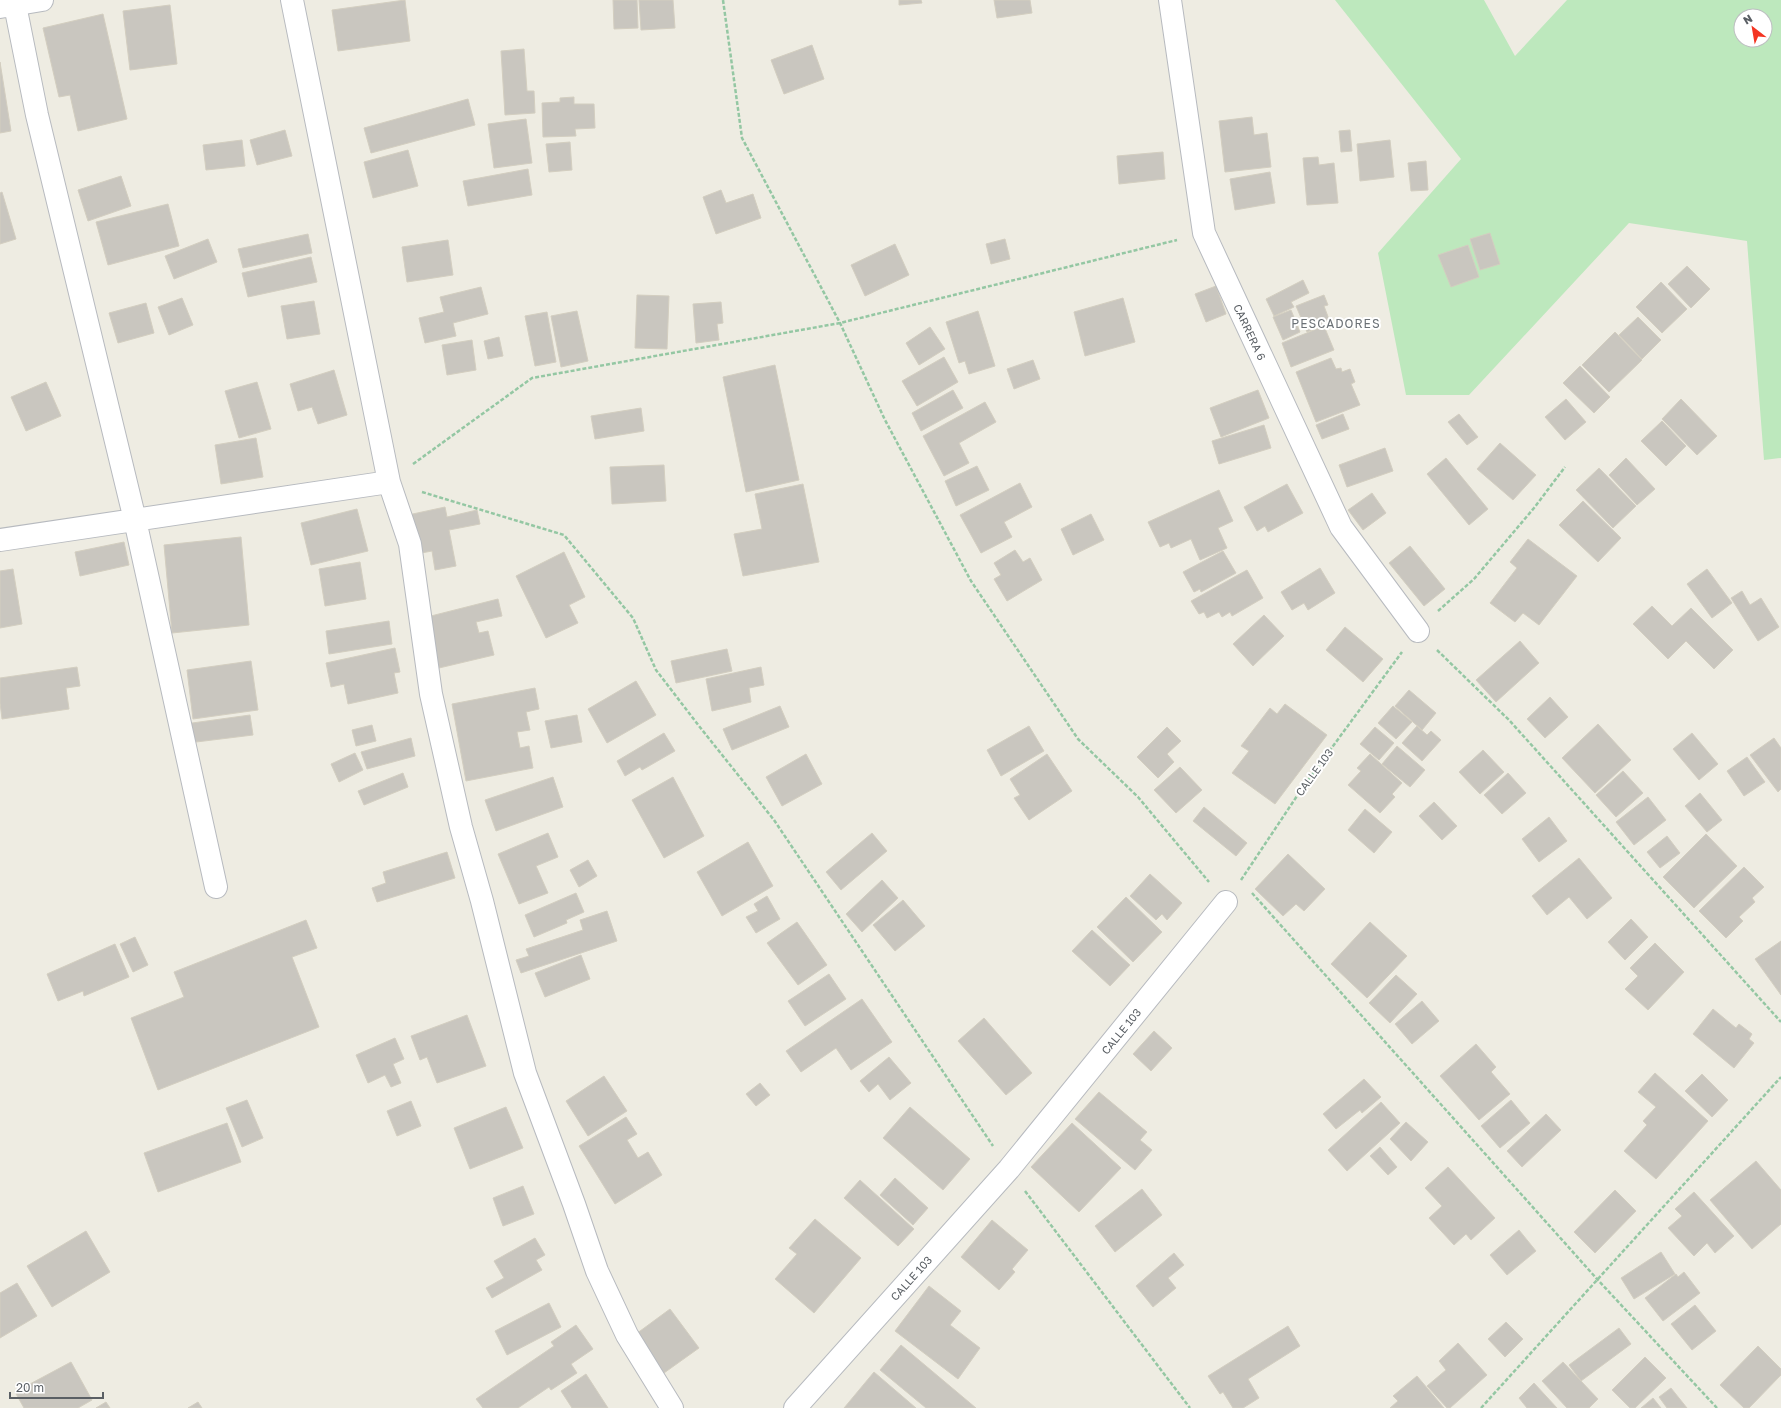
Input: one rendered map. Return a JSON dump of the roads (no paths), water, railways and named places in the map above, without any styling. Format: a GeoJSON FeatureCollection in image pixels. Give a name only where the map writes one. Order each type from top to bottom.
{"type":"FeatureCollection","features":[{"type":"Feature","properties":{"kind":"street"},"geometry":{"type":"LineString","coordinates":[[42,0],[10,4],[135,520],[216,887]]}},
{"type":"Feature","properties":{"kind":"street"},"geometry":{"type":"LineString","coordinates":[[292,0],[389,482],[410,544],[431,694],[461,827],[482,901],[525,1072],[574,1204],[597,1272],[627,1335],[672,1408]]}},
{"type":"Feature","properties":{"kind":"street","name":"CARRERA 6"},"geometry":{"type":"LineString","coordinates":[[1170,0],[1204,234],[1340,527],[1418,631]]}},
{"type":"Feature","properties":{"kind":"street"},"geometry":{"type":"LineString","coordinates":[[0,540],[389,482]]}},
{"type":"Feature","properties":{"kind":"street","name":"CALLE 103"},"geometry":{"type":"LineString","coordinates":[[795,1408],[1009,1169],[1226,902]]}},
{"type":"Feature","properties":{"kind":"district","name":"PESCADORES"},"geometry":{"type":"Point","coordinates":[1336,323]}}]}
